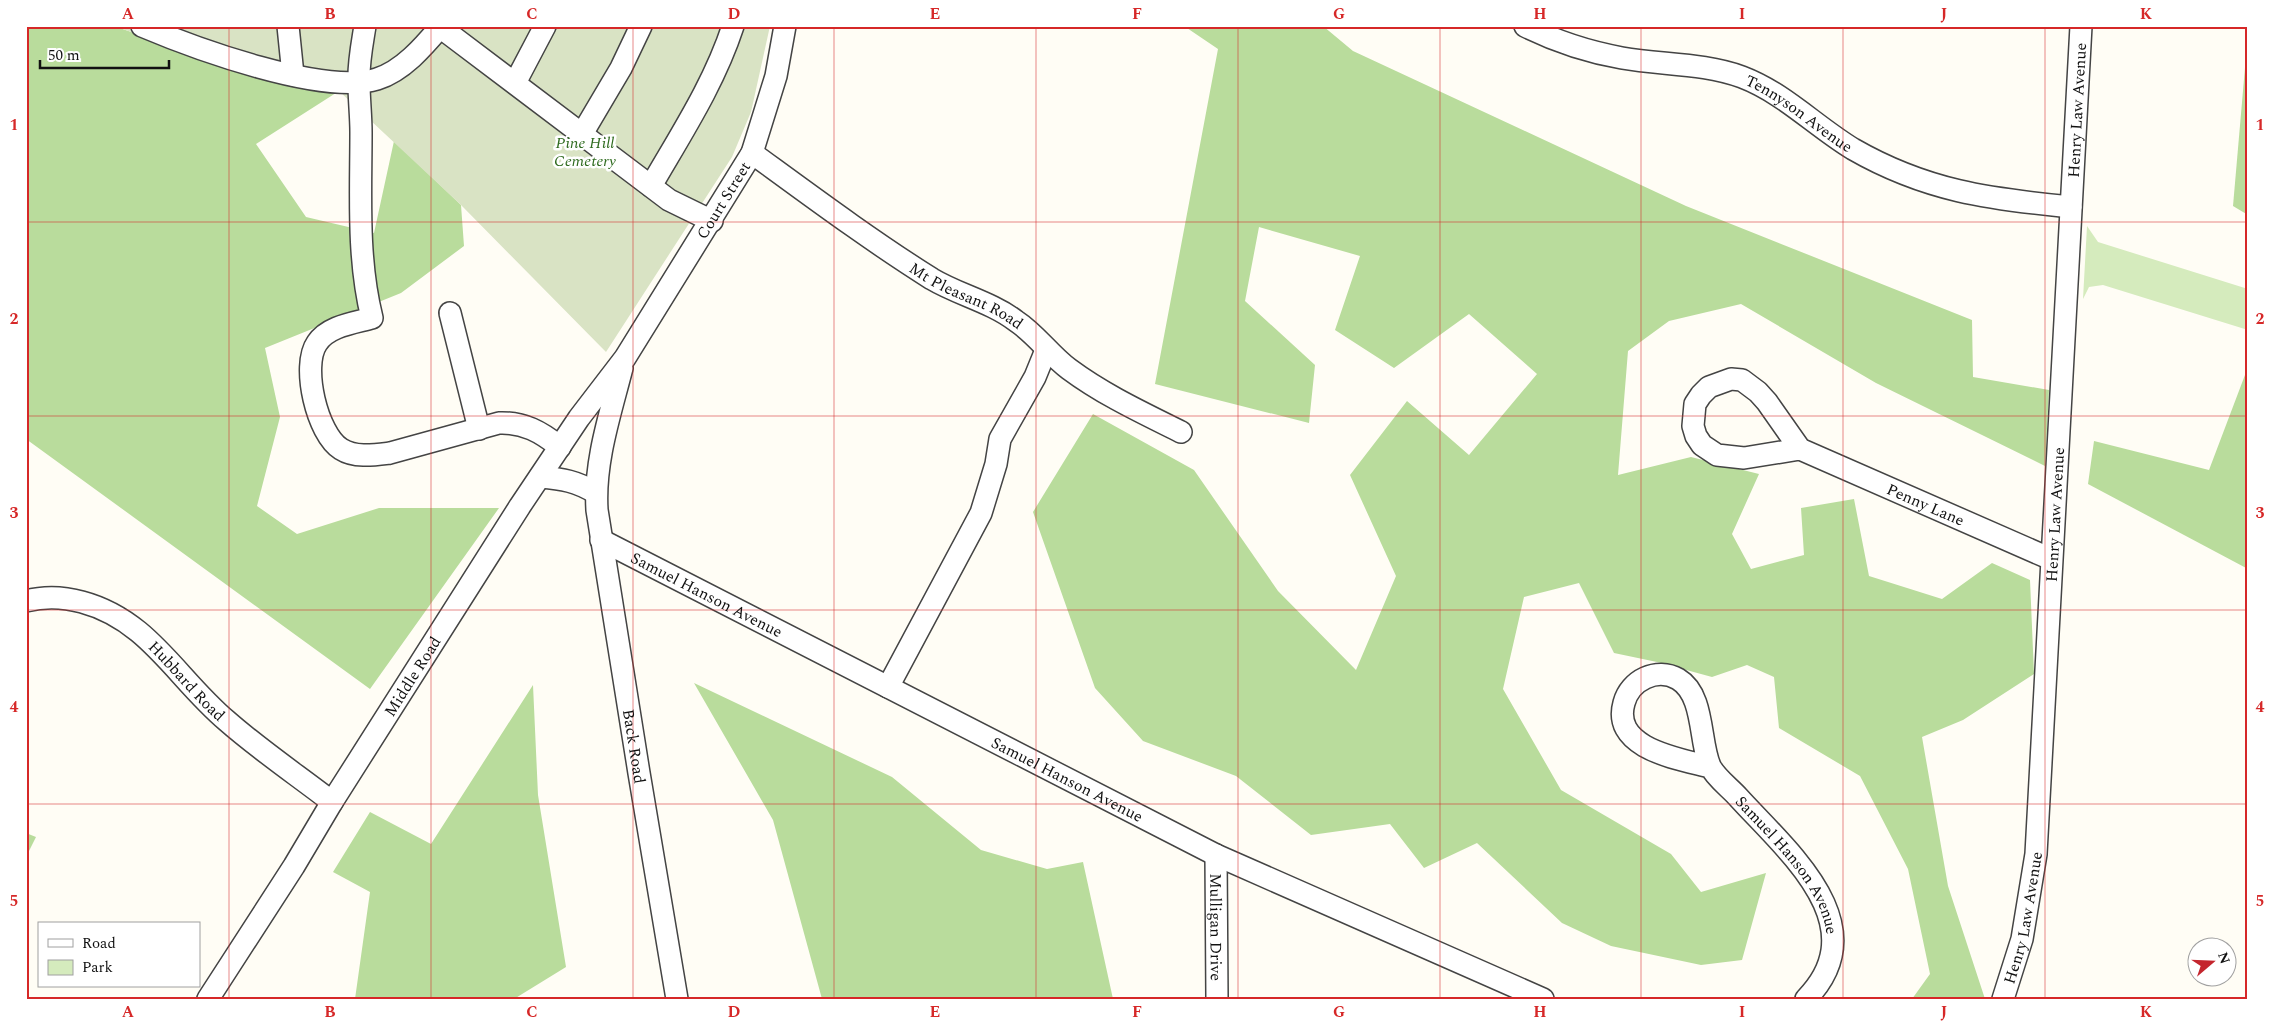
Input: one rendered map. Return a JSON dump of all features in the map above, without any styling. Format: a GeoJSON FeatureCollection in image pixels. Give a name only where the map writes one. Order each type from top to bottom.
{"type":"FeatureCollection","features":[{"type":"Feature","properties":{"kind":"street"},"geometry":{"type":"LineString","coordinates":[[142,26],[171,38],[237,60],[294,75],[316,80],[359,82],[376,80],[397,69],[411,58],[441,26],[651,186],[682,208],[712,221]]}},
{"type":"Feature","properties":{"kind":"street"},"geometry":{"type":"LineString","coordinates":[[288,26],[294,75]]}},
{"type":"Feature","properties":{"kind":"street"},"geometry":{"type":"LineString","coordinates":[[366,26],[361,51],[359,82],[362,112],[362,262],[365,290],[372,318],[326,333],[316,344],[312,360],[312,383],[320,423],[330,438],[341,449],[354,454],[372,456],[390,453],[499,423],[528,426],[543,434],[560,448]]}},
{"type":"Feature","properties":{"kind":"street"},"geometry":{"type":"LineString","coordinates":[[515,83],[544,26]]}},
{"type":"Feature","properties":{"kind":"street"},"geometry":{"type":"LineString","coordinates":[[582,134],[618,76],[641,26]]}},
{"type":"Feature","properties":{"kind":"street"},"geometry":{"type":"LineString","coordinates":[[651,186],[706,93],[718,69],[733,26]]}},
{"type":"Feature","properties":{"kind":"street","name":"Court Street"},"geometry":{"type":"LineString","coordinates":[[625,358],[712,221],[752,153],[776,76],[785,26]]}},
{"type":"Feature","properties":{"kind":"street","name":"Tennyson Avenue"},"geometry":{"type":"LineString","coordinates":[[1525,26],[1567,43],[1614,56],[1716,70],[1747,79],[1783,98],[1852,148],[1911,176],[1948,190],[2001,200],[2071,207]]}},
{"type":"Feature","properties":{"kind":"street","name":"Henry Law Avenue"},"geometry":{"type":"LineString","coordinates":[[2002,999],[2022,939],[2036,854],[2081,26]]}},
{"type":"Feature","properties":{"kind":"street","name":"Mt Pleasant Road"},"geometry":{"type":"LineString","coordinates":[[752,153],[898,258],[935,280],[996,308],[1018,321],[1046,350],[1088,382],[1129,406],[1181,432]]}},
{"type":"Feature","properties":{"kind":"street"},"geometry":{"type":"LineString","coordinates":[[450,313],[479,429]]}},
{"type":"Feature","properties":{"kind":"street"},"geometry":{"type":"LineString","coordinates":[[888,687],[981,513],[996,464],[1000,438],[1035,377],[1046,350]]}},
{"type":"Feature","properties":{"kind":"street","name":"Middle Road"},"geometry":{"type":"LineString","coordinates":[[208,999],[540,477],[579,418],[625,358]]}},
{"type":"Feature","properties":{"kind":"street","name":"Back Road"},"geometry":{"type":"LineString","coordinates":[[625,358],[599,460],[596,493],[601,540],[677,999]]}},
{"type":"Feature","properties":{"kind":"street"},"geometry":{"type":"LineString","coordinates":[[1742,380],[1758,392],[1767,402],[1800,449],[1744,458],[1717,455],[1702,445],[1696,436],[1692,426],[1695,404],[1700,394],[1709,387],[1719,382],[1742,380]]}},
{"type":"Feature","properties":{"kind":"street","name":"Penny Lane"},"geometry":{"type":"LineString","coordinates":[[1800,449],[2051,559]]}},
{"type":"Feature","properties":{"kind":"street"},"geometry":{"type":"LineString","coordinates":[[540,477],[561,478],[578,483],[596,493]]}},
{"type":"Feature","properties":{"kind":"street","name":"Samuel Hanson Avenue"},"geometry":{"type":"LineString","coordinates":[[601,540],[1216,856],[1543,999]]}},
{"type":"Feature","properties":{"kind":"street","name":"Hubbard Road"},"geometry":{"type":"LineString","coordinates":[[26,601],[55,597],[76,600],[101,607],[122,618],[141,632],[206,703],[227,722],[332,802]]}},
{"type":"Feature","properties":{"kind":"street","name":"Samuel Hanson Avenue"},"geometry":{"type":"LineString","coordinates":[[1710,767],[1654,751],[1632,738],[1625,727],[1622,715],[1628,692],[1636,683],[1646,677],[1658,674],[1679,680],[1687,688],[1698,715],[1710,767],[1804,871],[1820,894],[1828,911],[1834,944],[1824,977],[1806,999]]}},
{"type":"Feature","properties":{"kind":"street","name":"Mulligan Drive"},"geometry":{"type":"LineString","coordinates":[[1216,856],[1217,999]]}},
{"type":"Feature","properties":{"kind":"green space"},"geometry":{"type":"Polygon","coordinates":[[[26,26],[114,26],[212,60],[339,91],[256,144],[306,217],[374,233],[394,141],[461,205],[464,246],[401,293],[265,348],[280,417],[257,506],[297,534],[379,508],[499,508],[370,689],[26,439],[26,26]]]}},
{"type":"Feature","properties":{"kind":"green space","name":"Pine Hill Cemetery"},"geometry":{"type":"Polygon","coordinates":[[[114,26],[770,26],[751,112],[732,157],[606,352],[461,205],[339,91],[212,60],[114,26]]]}},
{"type":"Feature","properties":{"kind":"green space"},"geometry":{"type":"Polygon","coordinates":[[[1184,26],[1323,26],[1353,51],[1686,206],[1972,320],[1973,377],[2049,390],[2045,466],[1876,383],[1741,304],[1669,321],[1628,351],[1618,475],[1691,457],[1759,474],[1732,534],[1751,569],[1804,555],[1801,508],[1854,499],[1869,576],[1942,599],[1992,563],[2030,580],[2034,674],[1963,720],[1922,737],[1948,886],[1985,999],[1912,999],[1930,974],[1908,869],[1860,776],[1779,728],[1774,677],[1747,665],[1712,677],[1614,653],[1579,583],[1524,597],[1503,689],[1561,790],[1671,854],[1701,892],[1766,873],[1742,960],[1701,965],[1611,946],[1562,923],[1477,843],[1424,868],[1390,824],[1311,835],[1236,776],[1143,741],[1095,688],[1033,512],[1093,414],[1194,470],[1278,591],[1356,670],[1396,576],[1350,475],[1407,401],[1469,455],[1537,374],[1469,314],[1394,368],[1335,330],[1360,256],[1259,227],[1245,301],[1315,365],[1309,423],[1155,384],[1218,49],[1184,26]]]}},
{"type":"Feature","properties":{"kind":"green space"},"geometry":{"type":"Polygon","coordinates":[[[2248,33],[2248,215],[2233,206],[2248,33]]]}},
{"type":"Feature","properties":{"kind":"green space"},"geometry":{"type":"Polygon","coordinates":[[[2087,226],[2098,242],[2248,289],[2248,330],[2103,285],[2089,287],[2083,299],[2087,226]]]}},
{"type":"Feature","properties":{"kind":"green space"},"geometry":{"type":"Polygon","coordinates":[[[2248,367],[2248,569],[2088,484],[2094,441],[2209,470],[2248,367]]]}},
{"type":"Feature","properties":{"kind":"green space"},"geometry":{"type":"Polygon","coordinates":[[[694,683],[892,777],[981,850],[1047,869],[1083,862],[1113,999],[822,999],[773,820],[694,683]]]}},
{"type":"Feature","properties":{"kind":"green space"},"geometry":{"type":"Polygon","coordinates":[[[533,685],[538,795],[566,967],[514,999],[355,999],[370,892],[333,872],[370,812],[431,844],[533,685]]]}},
{"type":"Feature","properties":{"kind":"green space"},"geometry":{"type":"Polygon","coordinates":[[[26,833],[36,837],[26,857],[26,833]]]}}]}
